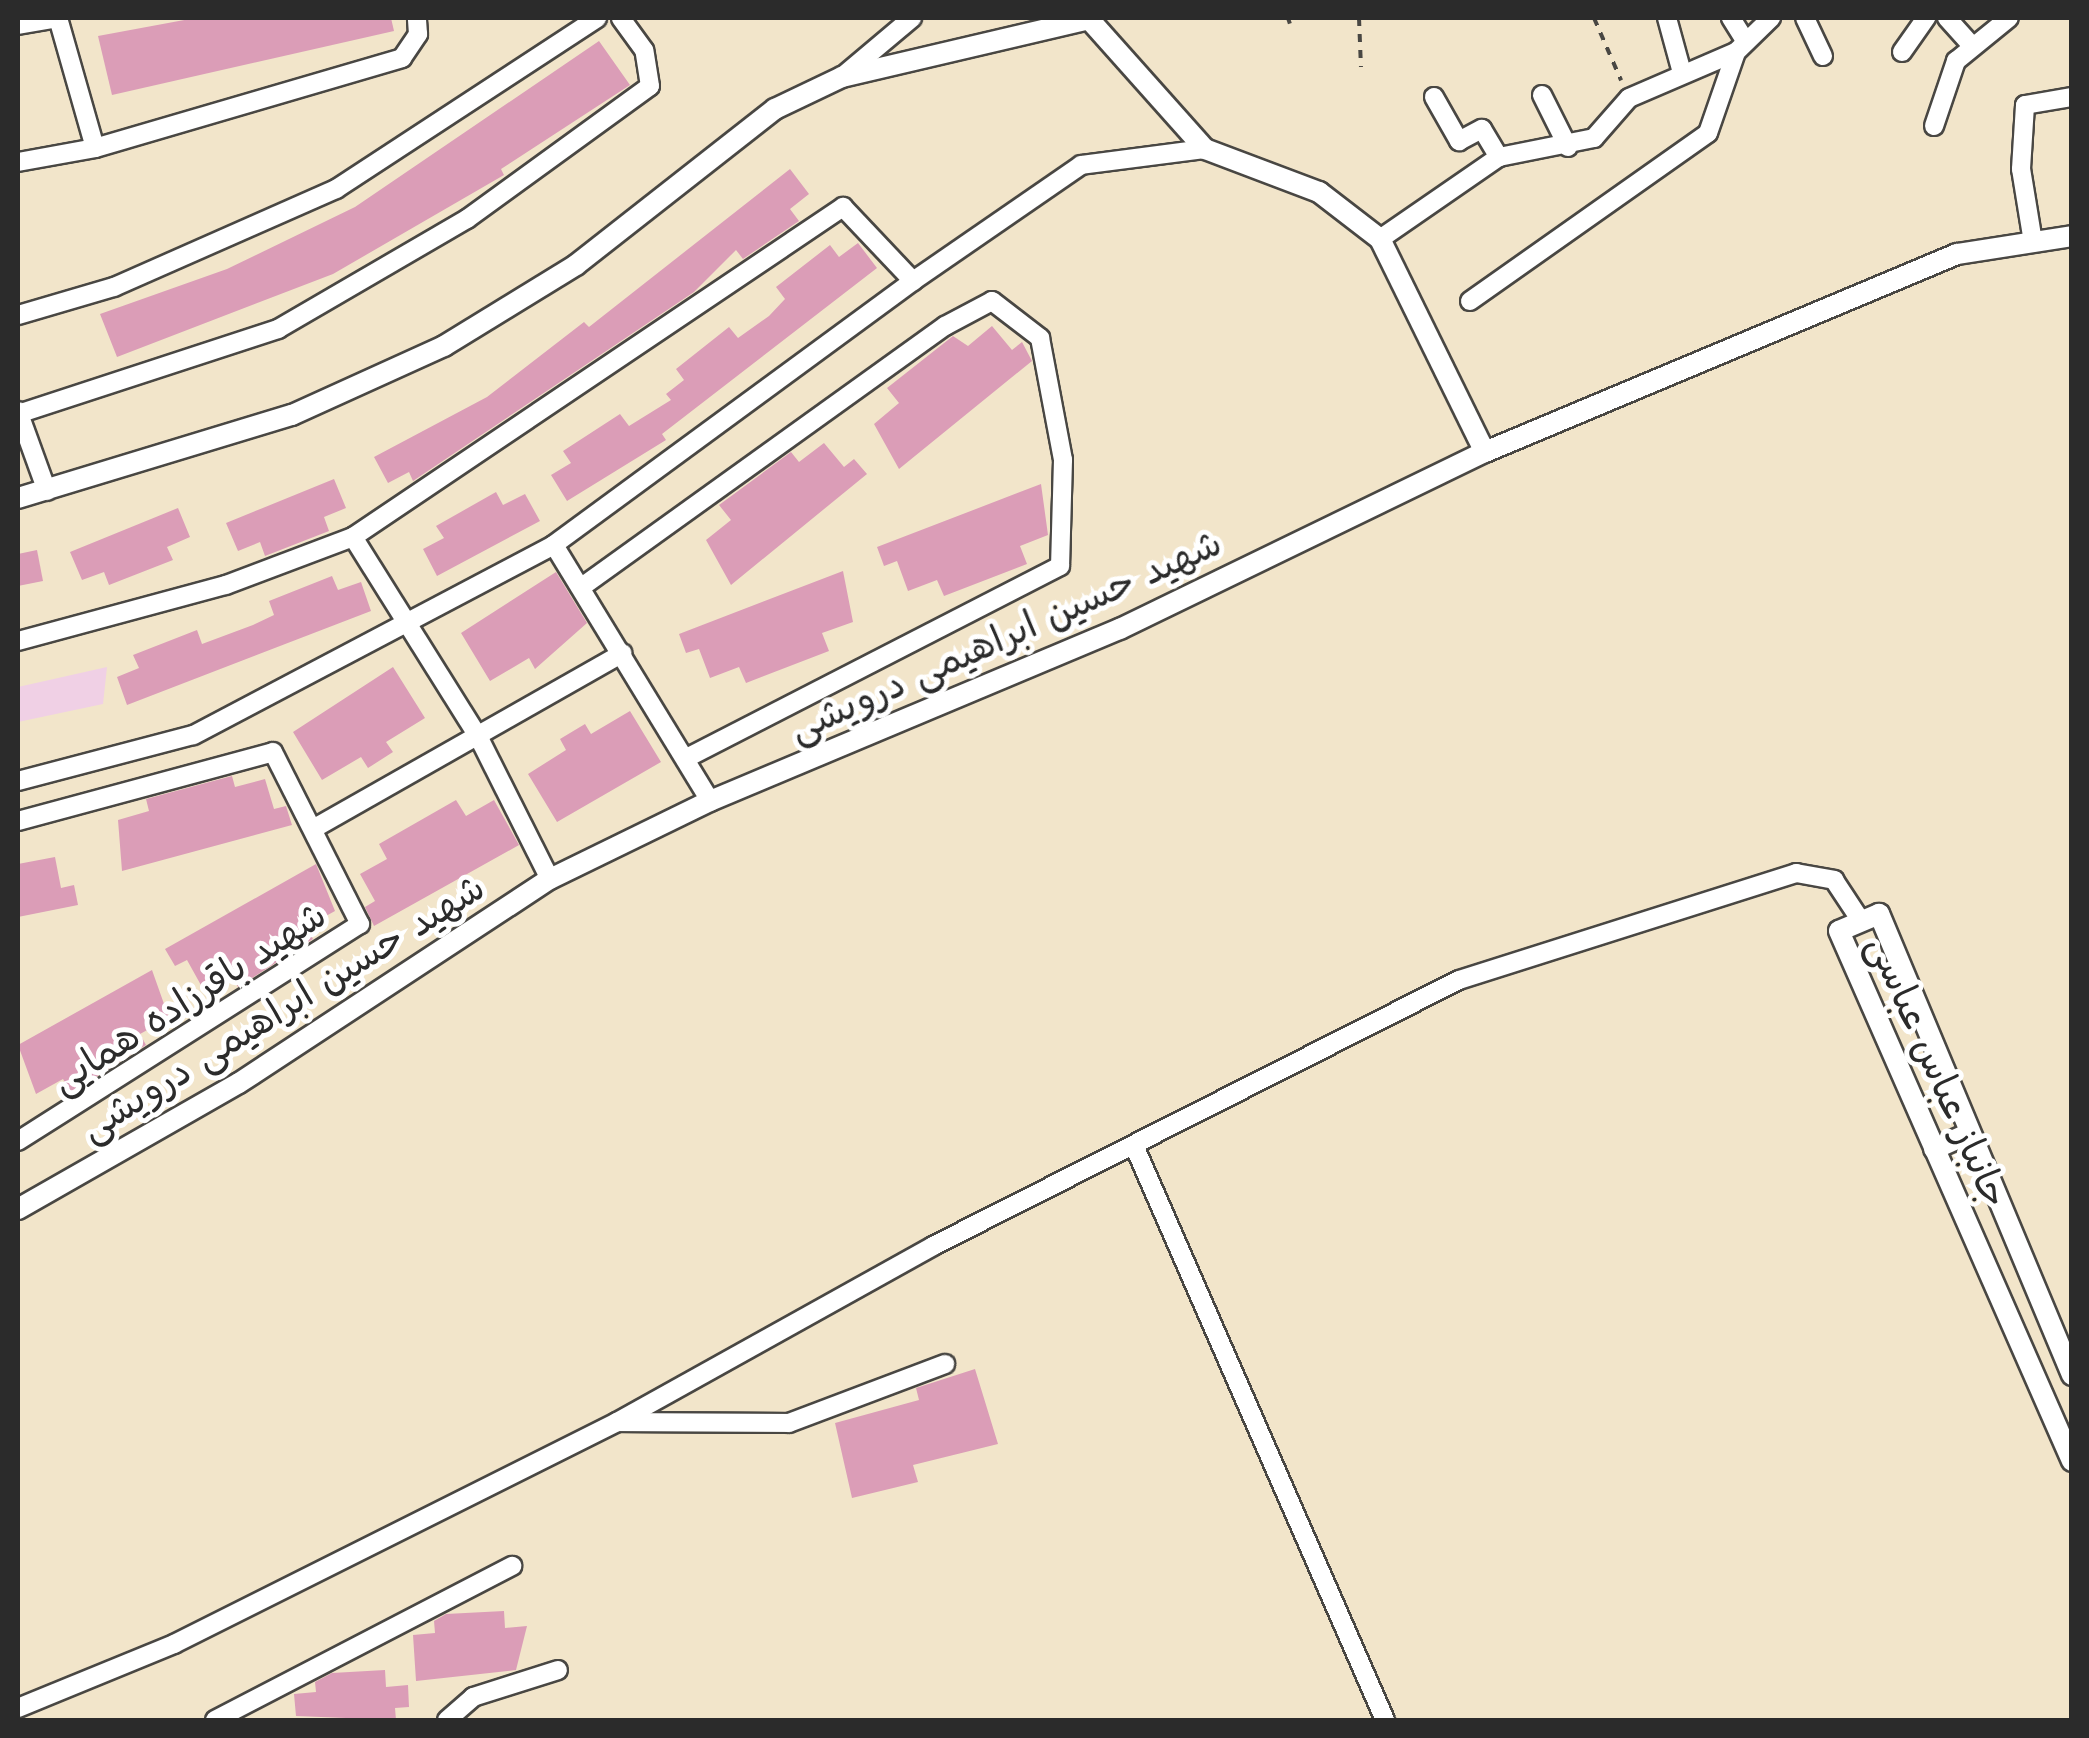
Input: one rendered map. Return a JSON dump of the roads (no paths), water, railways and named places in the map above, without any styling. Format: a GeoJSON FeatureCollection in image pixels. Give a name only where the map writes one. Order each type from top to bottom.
{"type":"FeatureCollection","features":[{"type":"Feature","properties":{"kind":"street"},"geometry":{"type":"LineString","coordinates":[[18,25],[58,18],[96,148]]}},
{"type":"Feature","properties":{"kind":"street"},"geometry":{"type":"LineString","coordinates":[[18,162],[96,148],[402,58],[418,34],[417,18]]}},
{"type":"Feature","properties":{"kind":"street"},"geometry":{"type":"LineString","coordinates":[[18,314],[114,287],[336,189],[597,18]]}},
{"type":"Feature","properties":{"kind":"street"},"geometry":{"type":"LineString","coordinates":[[47,492],[18,413],[278,330],[467,219],[650,86],[644,50],[624,21],[645,18]]}},
{"type":"Feature","properties":{"kind":"street"},"geometry":{"type":"LineString","coordinates":[[842,77],[912,18]]}},
{"type":"Feature","properties":{"kind":"street"},"geometry":{"type":"LineString","coordinates":[[18,498],[292,416],[444,346],[576,265],[775,109],[842,77],[1089,18],[1205,149],[1319,192],[1380,239],[1484,452]]}},
{"type":"Feature","properties":{"kind":"street"},"geometry":{"type":"LineString","coordinates":[[1668,18],[1682,73]]}},
{"type":"Feature","properties":{"kind":"street"},"geometry":{"type":"LineString","coordinates":[[1470,301],[1708,133],[1741,47],[1731,18]]}},
{"type":"Feature","properties":{"kind":"street"},"geometry":{"type":"LineString","coordinates":[[1380,239],[1500,157],[1568,147],[1594,138],[1630,98],[1741,47],[1772,18]]}},
{"type":"Feature","properties":{"kind":"street"},"geometry":{"type":"LineString","coordinates":[[1804,18],[1823,56]]}},
{"type":"Feature","properties":{"kind":"street"},"geometry":{"type":"LineString","coordinates":[[1902,52],[1926,18]]}},
{"type":"Feature","properties":{"kind":"street"},"geometry":{"type":"LineString","coordinates":[[1946,18],[1970,45]]}},
{"type":"Feature","properties":{"kind":"street"},"geometry":{"type":"LineString","coordinates":[[1934,126],[1956,61],[1970,45],[2009,18]]}},
{"type":"Feature","properties":{"kind":"street"},"geometry":{"type":"LineString","coordinates":[[1542,95],[1568,147]]}},
{"type":"Feature","properties":{"kind":"street"},"geometry":{"type":"LineString","coordinates":[[1434,97],[1459,141],[1482,129],[1500,157]]}},
{"type":"Feature","properties":{"kind":"street"},"geometry":{"type":"LineString","coordinates":[[2033,242],[2022,169],[2025,104],[2072,97]]}},
{"type":"Feature","properties":{"kind":"street"},"geometry":{"type":"LineString","coordinates":[[18,781],[193,735],[554,545],[913,281],[1081,165],[1205,149]]}},
{"type":"Feature","properties":{"kind":"street"},"geometry":{"type":"LineString","coordinates":[[18,641],[226,584],[353,536],[843,206],[913,281]]}},
{"type":"Feature","properties":{"kind":"street","name":"شهید حسین ابراهیمی درویشی"},"geometry":{"type":"LineString","coordinates":[[18,1209],[239,1082],[550,880],[710,801],[1120,629],[1484,452],[1957,254],[2072,236]]}},
{"type":"Feature","properties":{"kind":"street"},"geometry":{"type":"LineString","coordinates":[[583,586],[944,326],[992,302],[1040,338],[1063,460],[1060,566],[688,758]]}},
{"type":"Feature","properties":{"kind":"street"},"geometry":{"type":"LineString","coordinates":[[353,536],[478,736],[550,880]]}},
{"type":"Feature","properties":{"kind":"street"},"geometry":{"type":"LineString","coordinates":[[554,545],[688,758],[710,801]]}},
{"type":"Feature","properties":{"kind":"street"},"geometry":{"type":"LineString","coordinates":[[312,829],[623,652]]}},
{"type":"Feature","properties":{"kind":"street","name":"شهید باقرزاده همایی"},"geometry":{"type":"LineString","coordinates":[[18,820],[273,752],[360,924],[18,1141]]}},
{"type":"Feature","properties":{"kind":"street"},"geometry":{"type":"LineString","coordinates":[[18,1708],[174,1644],[617,1422],[933,1246],[1136,1150],[1459,980],[1755,884],[1816,872],[1856,902],[1861,922]]}},
{"type":"Feature","properties":{"kind":"street","name":"جانباز عباس عباسی"},"geometry":{"type":"LineString","coordinates":[[2072,1375],[1879,914],[1839,931],[2072,1461]]}},
{"type":"Feature","properties":{"kind":"street"},"geometry":{"type":"LineString","coordinates":[[1934,1149],[1970,1133]]}},
{"type":"Feature","properties":{"kind":"street"},"geometry":{"type":"LineString","coordinates":[[1136,1150],[1386,1720]]}},
{"type":"Feature","properties":{"kind":"street"},"geometry":{"type":"LineString","coordinates":[[617,1422],[789,1423],[945,1364]]}},
{"type":"Feature","properties":{"kind":"street"},"geometry":{"type":"LineString","coordinates":[[217,1720],[512,1566]]}},
{"type":"Feature","properties":{"kind":"street"},"geometry":{"type":"LineString","coordinates":[[447,1720],[473,1697],[558,1670]]}}]}
